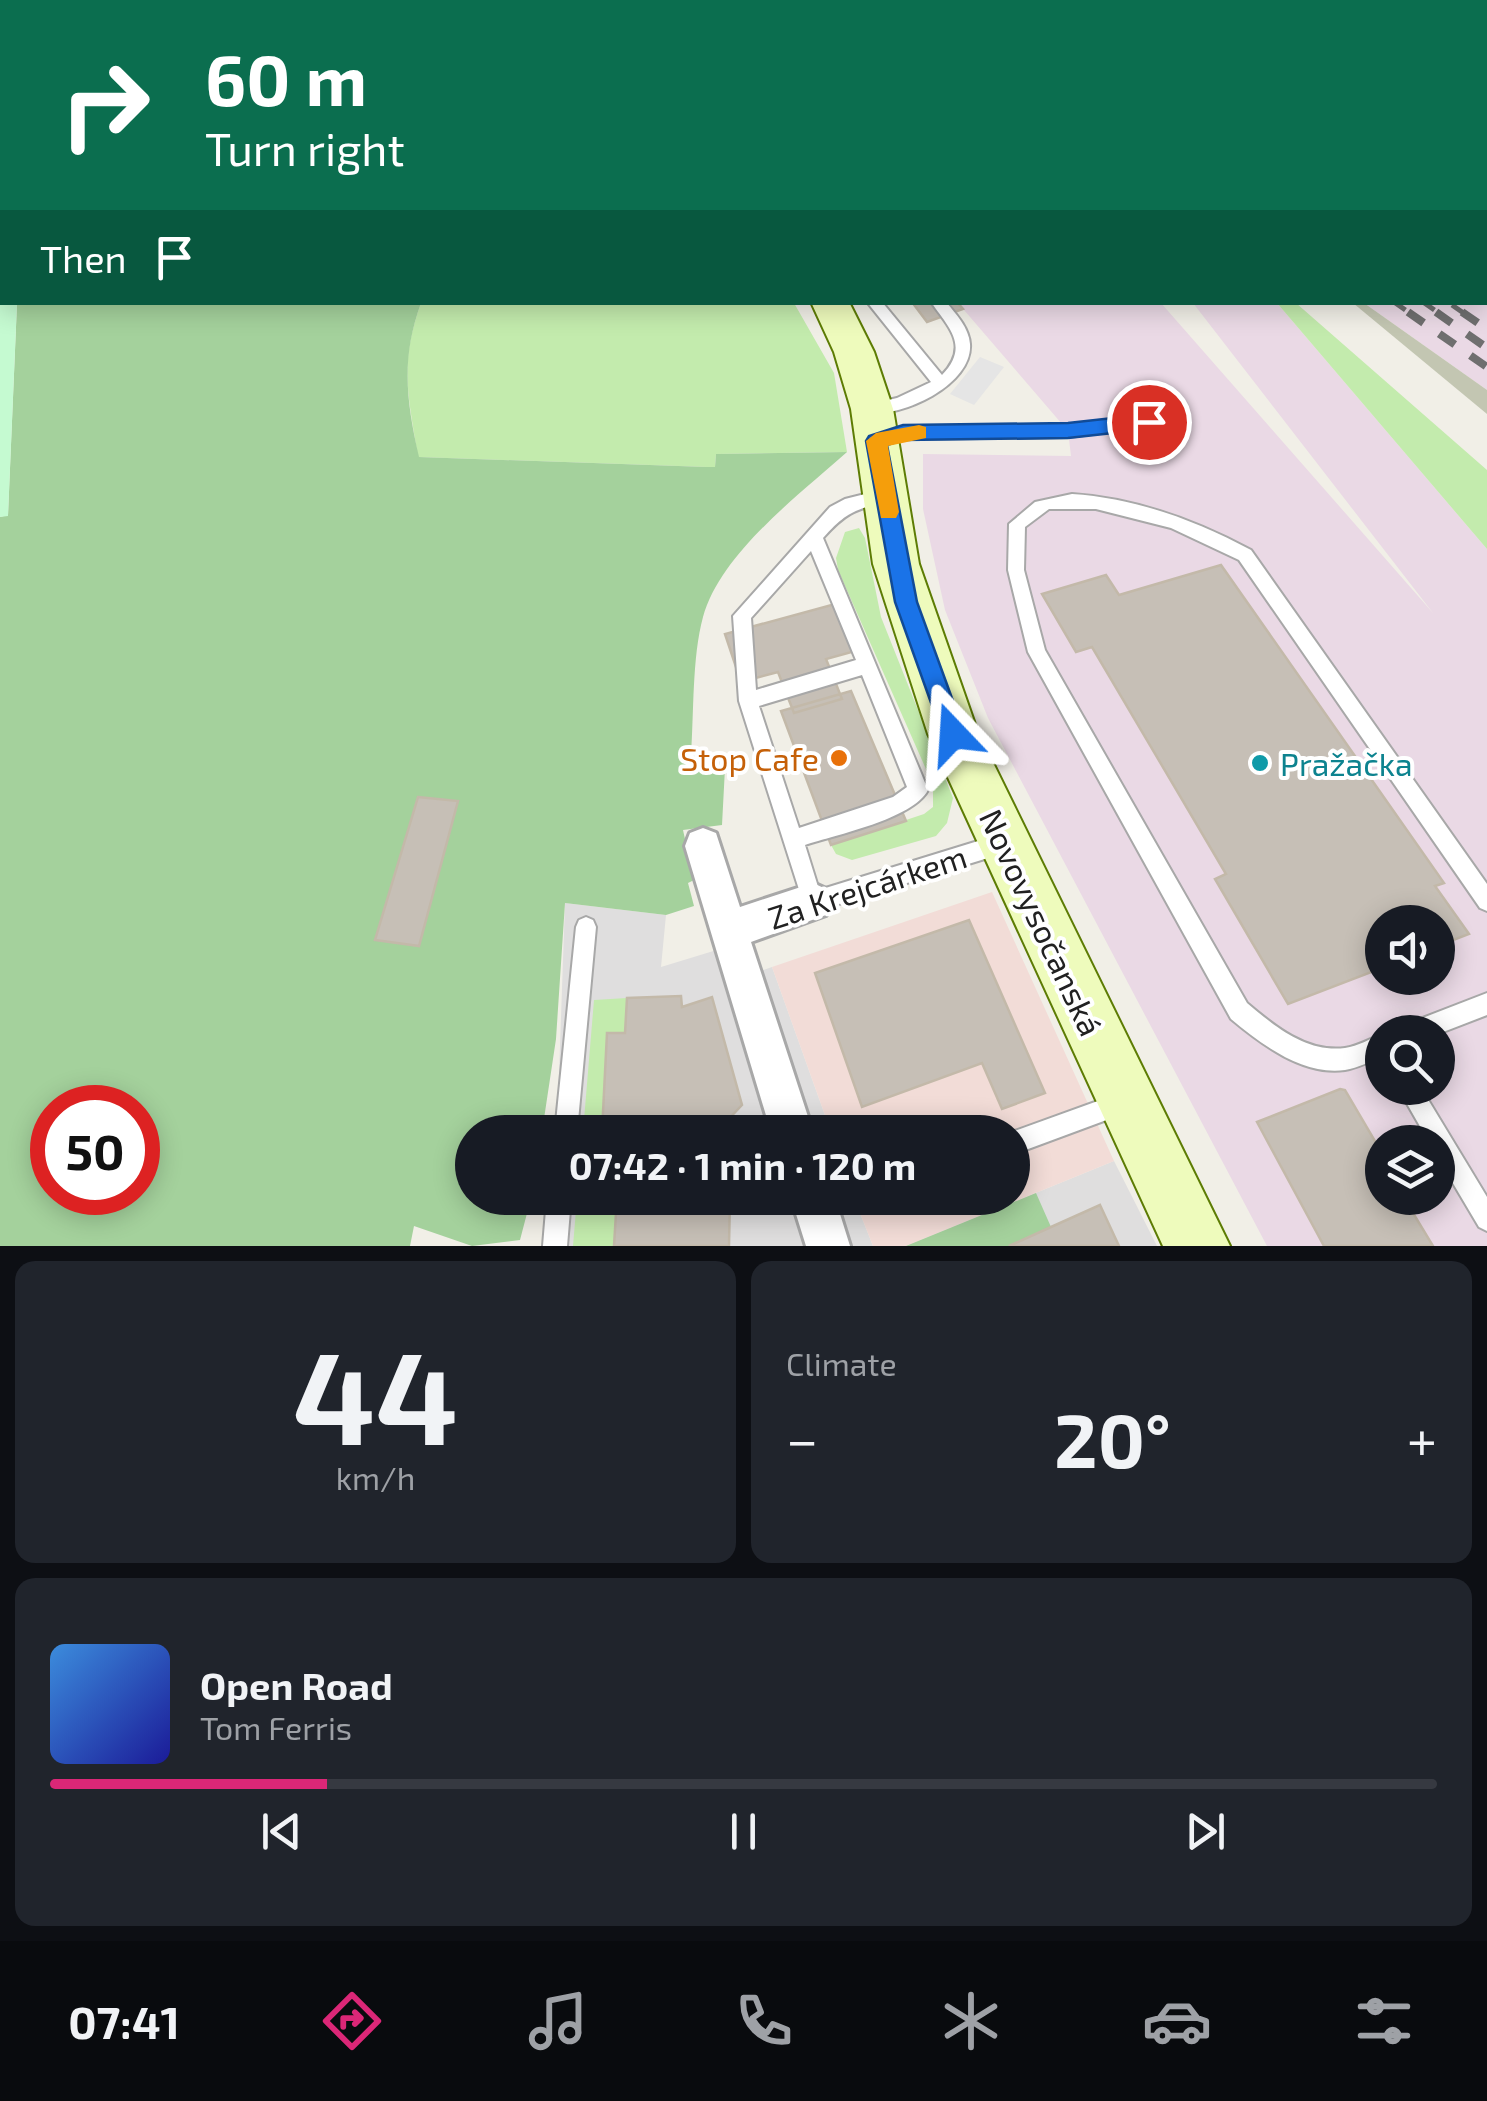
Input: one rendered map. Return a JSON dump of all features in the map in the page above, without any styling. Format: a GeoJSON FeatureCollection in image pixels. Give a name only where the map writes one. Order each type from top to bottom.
{"type":"FeatureCollection","features":[{"type":"Feature","properties":{"kind":"main road","name":"Novovysočanská"},"geometry":{"type":"LineString","coordinates":[[831,305],[854,352],[874,425],[906,602],[953,734],[1125,1102],[1197,1246]]}},
{"type":"Feature","properties":{"kind":"street","name":"Za Krejcárkem"},"geometry":{"type":"LineString","coordinates":[[704,846],[787,1115]]}},
{"type":"Feature","properties":{"kind":"street","name":"Za Krejcárkem"},"geometry":{"type":"LineString","coordinates":[[728,930],[813,902]]}},
{"type":"Feature","properties":{"kind":"street"},"geometry":{"type":"LineString","coordinates":[[818,1215],[828,1246]]}},
{"type":"Feature","properties":{"kind":"lane"},"geometry":{"type":"LineString","coordinates":[[876,305],[940,383]]}},
{"type":"Feature","properties":{"kind":"lane"},"geometry":{"type":"LineString","coordinates":[[874,425],[897,406],[940,383],[958,366],[963,340],[940,305]]}},
{"type":"Feature","properties":{"kind":"lane"},"geometry":{"type":"LineString","coordinates":[[874,425],[903,432],[1068,431],[1149,422]]}},
{"type":"Feature","properties":{"kind":"lane"},"geometry":{"type":"LineString","coordinates":[[813,902],[748,701],[742,616],[836,512],[885,495]]}},
{"type":"Feature","properties":{"kind":"lane"},"geometry":{"type":"LineString","coordinates":[[1365,1051],[1344,1059],[1298,1051],[1268,1036],[1239,1011],[1037,652],[1016,570],[1016,524],[1046,502],[1099,502],[1207,533],[1245,555],[1487,901]]}},
{"type":"Feature","properties":{"kind":"lane"},"geometry":{"type":"LineString","coordinates":[[792,840],[899,804],[918,790],[814,537]]}},
{"type":"Feature","properties":{"kind":"lane"},"geometry":{"type":"LineString","coordinates":[[748,701],[866,665]]}},
{"type":"Feature","properties":{"kind":"lane","name":"Za Krejcárkem"},"geometry":{"type":"LineString","coordinates":[[813,902],[1006,842]]}},
{"type":"Feature","properties":{"kind":"lane"},"geometry":{"type":"LineString","coordinates":[[568,1115],[586,927]]}},
{"type":"Feature","properties":{"kind":"lane"},"geometry":{"type":"LineString","coordinates":[[1455,1016],[1487,1004]]}},
{"type":"Feature","properties":{"kind":"lane"},"geometry":{"type":"LineString","coordinates":[[1030,1137],[1125,1102]]}},
{"type":"Feature","properties":{"kind":"lane"},"geometry":{"type":"LineString","coordinates":[[1419,1105],[1487,1219]]}},
{"type":"Feature","properties":{"kind":"lane"},"geometry":{"type":"LineString","coordinates":[[554,1246],[557,1215]]}},
{"type":"Feature","properties":{"kind":"shaded area"},"geometry":{"type":"Polygon","coordinates":[[[960,305],[1163,305],[1433,613],[1195,305],[1279,305],[1487,549],[1487,1246],[1267,1246],[988,718],[945,610],[923,509],[923,454],[1071,456],[1068,431],[960,305]]]}},
{"type":"Feature","properties":{"kind":"shaded area"},"geometry":{"type":"Polygon","coordinates":[[[1355,305],[1367,305],[1487,390],[1487,414],[1355,305]]]}},
{"type":"Feature","properties":{"kind":"shaded area"},"geometry":{"type":"Polygon","coordinates":[[[1367,305],[1487,305],[1487,390],[1367,305]]]}},
{"type":"Feature","properties":{"kind":"shaded area"},"geometry":{"type":"Polygon","coordinates":[[[980,357],[1004,367],[974,405],[950,394],[980,357]]]}},
{"type":"Feature","properties":{"kind":"shaded area"},"geometry":{"type":"Polygon","coordinates":[[[992,892],[1114,1161],[1030,1195],[1030,1115],[825,1115],[772,967],[992,892]]]}},
{"type":"Feature","properties":{"kind":"shaded area"},"geometry":{"type":"Polygon","coordinates":[[[565,903],[666,915],[661,967],[720,949],[738,979],[772,967],[825,1115],[558,1115],[565,903]]]}},
{"type":"Feature","properties":{"kind":"shaded area"},"geometry":{"type":"Polygon","coordinates":[[[1114,1161],[1157,1246],[906,1246],[982,1215],[1030,1215],[1030,1195],[1114,1161]]]}},
{"type":"Feature","properties":{"kind":"shaded area"},"geometry":{"type":"Polygon","coordinates":[[[554,1215],[861,1215],[873,1246],[553,1246],[554,1215]]]}},
{"type":"Feature","properties":{"kind":"shaded area"},"geometry":{"type":"Polygon","coordinates":[[[861,1215],[982,1215],[906,1246],[873,1246],[861,1215]]]}},
{"type":"Feature","properties":{"kind":"green space"},"geometry":{"type":"Polygon","coordinates":[[[0,305],[17,305],[8,516],[0,517],[0,305]]]}},
{"type":"Feature","properties":{"kind":"green space"},"geometry":{"type":"Polygon","coordinates":[[[17,305],[420,305],[408,361],[411,417],[419,457],[715,467],[716,454],[847,452],[744,548],[712,593],[703,617],[695,667],[691,755],[725,768],[722,825],[683,830],[694,880],[688,883],[694,906],[666,915],[565,903],[556,1039],[545,1115],[455,1115],[455,1215],[527,1215],[520,1240],[472,1246],[414,1226],[410,1246],[0,1246],[0,517],[8,515],[17,305]]]}},
{"type":"Feature","properties":{"kind":"green space"},"geometry":{"type":"Polygon","coordinates":[[[420,305],[795,305],[834,373],[847,452],[716,454],[715,467],[418,457],[409,397],[408,362],[420,305]]]}},
{"type":"Feature","properties":{"kind":"green space"},"geometry":{"type":"Polygon","coordinates":[[[1279,305],[1298,305],[1487,470],[1487,549],[1279,305]]]}},
{"type":"Feature","properties":{"kind":"green space"},"geometry":{"type":"Polygon","coordinates":[[[859,528],[865,538],[881,617],[953,798],[947,823],[936,836],[852,860],[836,854],[831,845],[924,814],[933,807],[933,785],[838,570],[836,558],[845,532],[859,528]]]}},
{"type":"Feature","properties":{"kind":"green space"},"geometry":{"type":"Polygon","coordinates":[[[627,998],[625,1033],[607,1033],[603,1115],[584,1115],[594,1000],[627,998]]]}},
{"type":"Feature","properties":{"kind":"green space"},"geometry":{"type":"Polygon","coordinates":[[[1036,1193],[1051,1227],[1009,1246],[906,1246],[982,1215],[1030,1215],[1030,1195],[1036,1193]]]}},
{"type":"Feature","properties":{"kind":"green space"},"geometry":{"type":"Polygon","coordinates":[[[576,1215],[616,1215],[614,1246],[573,1246],[576,1215]]]}},
{"type":"Feature","properties":{"kind":"building"},"geometry":{"type":"Polygon","coordinates":[[[914,305],[960,305],[963,309],[927,322],[914,305]]]}},
{"type":"Feature","properties":{"kind":"building","name":"Pražačka"},"geometry":{"type":"Polygon","coordinates":[[[1221,565],[1444,883],[1435,886],[1448,905],[1365,905],[1365,975],[1288,1004],[1215,879],[1226,874],[1092,647],[1076,652],[1042,594],[1106,575],[1119,595],[1221,565]]]}},
{"type":"Feature","properties":{"kind":"building"},"geometry":{"type":"Polygon","coordinates":[[[839,603],[859,650],[826,659],[842,699],[794,713],[778,672],[741,682],[725,634],[839,603]]]}},
{"type":"Feature","properties":{"kind":"building","name":"Stop Cafe"},"geometry":{"type":"Polygon","coordinates":[[[851,691],[906,821],[831,845],[781,711],[851,691]]]}},
{"type":"Feature","properties":{"kind":"building"},"geometry":{"type":"Polygon","coordinates":[[[418,797],[458,801],[419,946],[375,940],[418,797]]]}},
{"type":"Feature","properties":{"kind":"building","name":"Pražačka"},"geometry":{"type":"Polygon","coordinates":[[[1455,914],[1469,934],[1455,939],[1455,914]]]}},
{"type":"Feature","properties":{"kind":"building"},"geometry":{"type":"Polygon","coordinates":[[[969,920],[1045,1093],[1002,1109],[982,1063],[862,1107],[815,973],[969,920]]]}},
{"type":"Feature","properties":{"kind":"building"},"geometry":{"type":"Polygon","coordinates":[[[681,996],[682,1007],[712,997],[742,1105],[732,1115],[603,1115],[607,1033],[625,1033],[627,998],[681,996]]]}},
{"type":"Feature","properties":{"kind":"building"},"geometry":{"type":"Polygon","coordinates":[[[1345,1090],[1366,1125],[1365,1215],[1414,1215],[1433,1246],[1324,1246],[1257,1122],[1345,1090]]]}},
{"type":"Feature","properties":{"kind":"building"},"geometry":{"type":"Polygon","coordinates":[[[1100,1205],[1119,1246],[1009,1246],[1051,1227],[1100,1205]]]}},
{"type":"Feature","properties":{"kind":"building"},"geometry":{"type":"Polygon","coordinates":[[[616,1215],[730,1215],[729,1246],[614,1246],[616,1215]]]}},
{"type":"Feature","properties":{"kind":"railway"},"geometry":{"type":"LineString","coordinates":[[1398,305],[1411,314]]}},
{"type":"Feature","properties":{"kind":"railway"},"geometry":{"type":"LineString","coordinates":[[1427,305],[1440,314]]}},
{"type":"Feature","properties":{"kind":"railway"},"geometry":{"type":"LineString","coordinates":[[1452,305],[1465,314]]}},
{"type":"Feature","properties":{"kind":"railway"},"geometry":{"type":"LineString","coordinates":[[1408,312],[1487,367]]}},
{"type":"Feature","properties":{"kind":"railway"},"geometry":{"type":"LineString","coordinates":[[1436,312],[1487,348]]}},
{"type":"Feature","properties":{"kind":"railway"},"geometry":{"type":"LineString","coordinates":[[1462,312],[1487,329]]}},
{"type":"Feature","properties":{"kind":"slow traffic"},"geometry":{"type":"LineString","coordinates":[[888,512],[876,441],[903,432],[919,432]]}},
{"type":"Feature","properties":{"kind":"place","name":"Stop Cafe"},"geometry":{"type":"Point","coordinates":[839,758]}},
{"type":"Feature","properties":{"kind":"place","name":"Pražačka"},"geometry":{"type":"Point","coordinates":[1260,763]}},
{"type":"Feature","properties":{"kind":"route"},"geometry":{"type":"LineString","coordinates":[[953,734],[896,564],[876,441],[903,432],[1068,431],[1149,422]]}}]}
